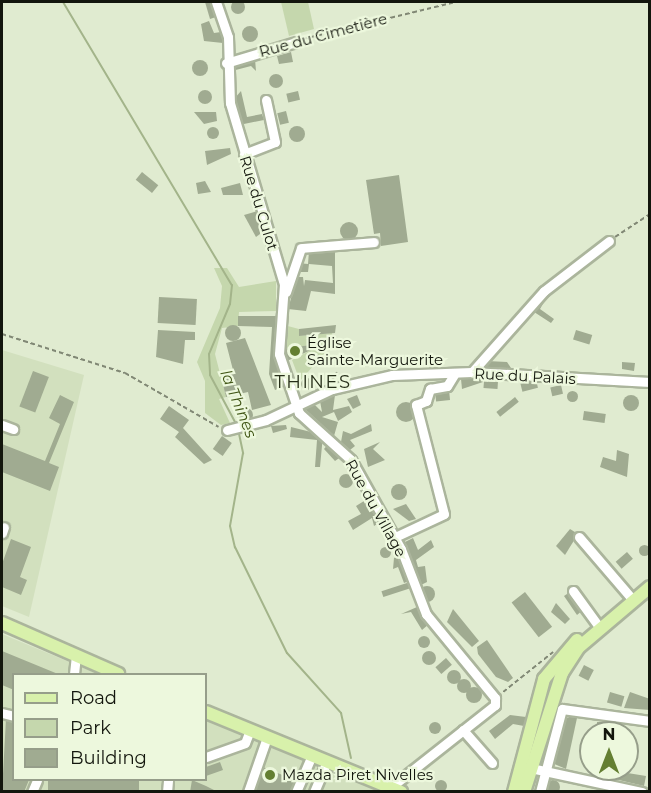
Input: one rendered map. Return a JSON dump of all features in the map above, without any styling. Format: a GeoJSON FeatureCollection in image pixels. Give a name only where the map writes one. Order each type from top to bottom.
{"type":"FeatureCollection","features":[{"type":"Feature","properties":{"kind":"main road"},"geometry":{"type":"LineString","coordinates":[[567,650],[650,586]]}},
{"type":"Feature","properties":{"kind":"main road"},"geometry":{"type":"LineString","coordinates":[[524,792],[525,767],[544,679],[567,650],[597,624],[610,618]]}},
{"type":"Feature","properties":{"kind":"main road"},"geometry":{"type":"LineString","coordinates":[[2,624],[114,673]]}},
{"type":"Feature","properties":{"kind":"main road"},"geometry":{"type":"LineString","coordinates":[[207,712],[396,789]]}},
{"type":"Feature","properties":{"kind":"main road"},"geometry":{"type":"LineString","coordinates":[[514,792],[525,767]]}},
{"type":"Feature","properties":{"kind":"street","name":"Rue du Culot"},"geometry":{"type":"LineString","coordinates":[[216,2],[228,37],[226,63],[244,154],[284,297],[279,354],[297,408]]}},
{"type":"Feature","properties":{"kind":"street","name":"Rue du Cimetière"},"geometry":{"type":"LineString","coordinates":[[226,63],[296,42]]}},
{"type":"Feature","properties":{"kind":"street"},"geometry":{"type":"LineString","coordinates":[[244,154],[275,142],[266,100]]}},
{"type":"Feature","properties":{"kind":"street"},"geometry":{"type":"LineString","coordinates":[[472,372],[544,291],[609,241]]}},
{"type":"Feature","properties":{"kind":"street"},"geometry":{"type":"LineString","coordinates":[[284,297],[301,248],[374,242]]}},
{"type":"Feature","properties":{"kind":"street","name":"Rue du Palais"},"geometry":{"type":"LineString","coordinates":[[297,408],[370,378],[454,375],[472,372],[650,382]]}},
{"type":"Feature","properties":{"kind":"street"},"geometry":{"type":"LineString","coordinates":[[395,537],[444,514],[416,405],[426,401],[430,388],[447,386],[454,375]]}},
{"type":"Feature","properties":{"kind":"street"},"geometry":{"type":"LineString","coordinates":[[227,430],[297,408]]}},
{"type":"Feature","properties":{"kind":"street","name":"Rue du Village"},"geometry":{"type":"LineString","coordinates":[[297,408],[351,460],[395,537],[426,614],[495,701]]}},
{"type":"Feature","properties":{"kind":"street"},"geometry":{"type":"LineString","coordinates":[[2,425],[13,429]]}},
{"type":"Feature","properties":{"kind":"street"},"geometry":{"type":"LineString","coordinates":[[579,537],[633,600]]}},
{"type":"Feature","properties":{"kind":"street"},"geometry":{"type":"LineString","coordinates":[[573,591],[597,624]]}},
{"type":"Feature","properties":{"kind":"street"},"geometry":{"type":"LineString","coordinates":[[74,673],[76,656]]}},
{"type":"Feature","properties":{"kind":"street"},"geometry":{"type":"LineString","coordinates":[[396,789],[495,701]]}},
{"type":"Feature","properties":{"kind":"street"},"geometry":{"type":"LineString","coordinates":[[540,792],[561,709],[650,721]]}},
{"type":"Feature","properties":{"kind":"street"},"geometry":{"type":"LineString","coordinates":[[207,757],[245,743],[250,730]]}},
{"type":"Feature","properties":{"kind":"street"},"geometry":{"type":"LineString","coordinates":[[463,730],[492,763]]}},
{"type":"Feature","properties":{"kind":"street"},"geometry":{"type":"LineString","coordinates":[[248,792],[267,737]]}},
{"type":"Feature","properties":{"kind":"street"},"geometry":{"type":"LineString","coordinates":[[296,792],[312,755]]}},
{"type":"Feature","properties":{"kind":"street"},"geometry":{"type":"LineString","coordinates":[[314,792],[327,761]]}},
{"type":"Feature","properties":{"kind":"street"},"geometry":{"type":"LineString","coordinates":[[525,767],[642,792]]}},
{"type":"Feature","properties":{"kind":"path","name":"Rue du Cimetière"},"geometry":{"type":"LineString","coordinates":[[296,42],[456,2]]}},
{"type":"Feature","properties":{"kind":"path"},"geometry":{"type":"LineString","coordinates":[[609,241],[650,214]]}},
{"type":"Feature","properties":{"kind":"path"},"geometry":{"type":"LineString","coordinates":[[2,334],[124,373],[195,418],[227,430]]}},
{"type":"Feature","properties":{"kind":"path"},"geometry":{"type":"LineString","coordinates":[[495,701],[567,650]]}},
{"type":"Feature","properties":{"kind":"shaded area"},"geometry":{"type":"Polygon","coordinates":[[[2,350],[84,375],[29,617],[2,606],[2,350]]]}},
{"type":"Feature","properties":{"kind":"shaded area"},"geometry":{"type":"Polygon","coordinates":[[[2,634],[96,673],[12,673],[12,781],[207,781],[207,719],[378,791],[2,791],[2,634]]]}},
{"type":"Feature","properties":{"kind":"green space"},"geometry":{"type":"Polygon","coordinates":[[[281,2],[308,2],[314,29],[289,36],[281,2]]]}},
{"type":"Feature","properties":{"kind":"green space"},"geometry":{"type":"Polygon","coordinates":[[[214,268],[227,268],[239,287],[276,281],[276,311],[239,312],[238,326],[222,328],[215,354],[226,397],[219,399],[230,423],[221,425],[205,413],[205,381],[197,362],[220,308],[222,286],[214,268]]]}},
{"type":"Feature","properties":{"kind":"green space"},"geometry":{"type":"Polygon","coordinates":[[[284,325],[299,329],[299,336],[332,333],[329,348],[300,381],[292,360],[311,350],[310,345],[283,349],[284,325]]]}},
{"type":"Feature","properties":{"kind":"building"},"geometry":{"type":"Polygon","coordinates":[[[238,0],[243,2],[245,7],[243,12],[238,14],[233,12],[231,7],[233,2],[238,0]]]}},
{"type":"Feature","properties":{"kind":"building"},"geometry":{"type":"Polygon","coordinates":[[[205,2],[211,2],[216,17],[210,19],[205,2]]]}},
{"type":"Feature","properties":{"kind":"building"},"geometry":{"type":"Polygon","coordinates":[[[209,21],[214,33],[221,32],[223,43],[204,41],[201,24],[209,21]]]}},
{"type":"Feature","properties":{"kind":"building"},"geometry":{"type":"Polygon","coordinates":[[[247,26],[253,26],[258,34],[256,40],[247,42],[242,37],[242,31],[247,26]]]}},
{"type":"Feature","properties":{"kind":"building"},"geometry":{"type":"Polygon","coordinates":[[[291,52],[293,62],[279,64],[277,56],[291,52]]]}},
{"type":"Feature","properties":{"kind":"building"},"geometry":{"type":"Polygon","coordinates":[[[255,59],[256,71],[251,66],[228,72],[229,66],[255,59]]]}},
{"type":"Feature","properties":{"kind":"building"},"geometry":{"type":"Polygon","coordinates":[[[197,60],[203,60],[208,68],[206,74],[197,76],[192,71],[192,65],[197,60]]]}},
{"type":"Feature","properties":{"kind":"building"},"geometry":{"type":"Polygon","coordinates":[[[276,74],[281,76],[283,81],[281,86],[276,88],[271,86],[269,81],[271,76],[276,74]]]}},
{"type":"Feature","properties":{"kind":"building"},"geometry":{"type":"Polygon","coordinates":[[[202,90],[208,90],[212,97],[208,104],[202,104],[198,100],[198,94],[202,90]]]}},
{"type":"Feature","properties":{"kind":"building"},"geometry":{"type":"Polygon","coordinates":[[[241,91],[247,117],[262,114],[264,120],[239,125],[234,99],[241,91]]]}},
{"type":"Feature","properties":{"kind":"building"},"geometry":{"type":"Polygon","coordinates":[[[298,91],[300,100],[288,102],[286,94],[298,91]]]}},
{"type":"Feature","properties":{"kind":"building"},"geometry":{"type":"Polygon","coordinates":[[[286,111],[289,123],[280,125],[277,113],[286,111]]]}},
{"type":"Feature","properties":{"kind":"building"},"geometry":{"type":"Polygon","coordinates":[[[194,112],[216,112],[217,121],[204,124],[194,112]]]}},
{"type":"Feature","properties":{"kind":"building"},"geometry":{"type":"Polygon","coordinates":[[[294,126],[300,126],[305,134],[303,140],[294,142],[289,137],[289,131],[294,126]]]}},
{"type":"Feature","properties":{"kind":"building"},"geometry":{"type":"Polygon","coordinates":[[[213,127],[219,133],[213,139],[207,133],[213,127]]]}},
{"type":"Feature","properties":{"kind":"building"},"geometry":{"type":"Polygon","coordinates":[[[230,148],[231,154],[207,165],[205,151],[230,148]]]}},
{"type":"Feature","properties":{"kind":"building"},"geometry":{"type":"Polygon","coordinates":[[[142,172],[158,185],[152,193],[136,180],[142,172]]]}},
{"type":"Feature","properties":{"kind":"building"},"geometry":{"type":"Polygon","coordinates":[[[399,175],[408,242],[381,246],[380,233],[374,234],[366,180],[399,175]]]}},
{"type":"Feature","properties":{"kind":"building"},"geometry":{"type":"Polygon","coordinates":[[[205,181],[211,192],[198,194],[196,183],[205,181]]]}},
{"type":"Feature","properties":{"kind":"building"},"geometry":{"type":"Polygon","coordinates":[[[240,183],[243,195],[223,195],[221,188],[240,183]]]}},
{"type":"Feature","properties":{"kind":"building"},"geometry":{"type":"Polygon","coordinates":[[[258,211],[264,231],[256,237],[244,215],[258,211]]]}},
{"type":"Feature","properties":{"kind":"building"},"geometry":{"type":"Polygon","coordinates":[[[345,222],[353,222],[358,227],[356,238],[345,240],[340,235],[340,227],[345,222]]]}},
{"type":"Feature","properties":{"kind":"building"},"geometry":{"type":"Polygon","coordinates":[[[309,251],[335,252],[335,294],[311,291],[306,311],[288,309],[297,277],[303,277],[304,286],[305,280],[333,283],[332,266],[309,264],[308,272],[296,272],[298,263],[308,264],[309,251]]]}},
{"type":"Feature","properties":{"kind":"building"},"geometry":{"type":"Polygon","coordinates":[[[159,297],[197,299],[196,325],[158,323],[159,297]]]}},
{"type":"Feature","properties":{"kind":"building"},"geometry":{"type":"Polygon","coordinates":[[[540,299],[544,302],[540,309],[554,319],[551,323],[531,310],[540,299]]]}},
{"type":"Feature","properties":{"kind":"building"},"geometry":{"type":"Polygon","coordinates":[[[238,316],[279,316],[286,386],[275,390],[269,374],[272,327],[238,326],[238,316]]]}},
{"type":"Feature","properties":{"kind":"building"},"geometry":{"type":"Polygon","coordinates":[[[233,325],[239,327],[241,333],[239,339],[233,341],[227,339],[225,333],[227,327],[233,325]]]}},
{"type":"Feature","properties":{"kind":"building"},"geometry":{"type":"Polygon","coordinates":[[[336,325],[335,333],[299,336],[299,329],[336,325]]]}},
{"type":"Feature","properties":{"kind":"building"},"geometry":{"type":"Polygon","coordinates":[[[158,330],[195,332],[195,340],[185,340],[183,364],[156,357],[158,330]]]}},
{"type":"Feature","properties":{"kind":"building"},"geometry":{"type":"Polygon","coordinates":[[[576,330],[592,335],[589,345],[573,340],[576,330]]]}},
{"type":"Feature","properties":{"kind":"building"},"geometry":{"type":"Polygon","coordinates":[[[245,338],[271,405],[252,410],[248,392],[226,397],[220,373],[233,370],[226,343],[245,338]]]}},
{"type":"Feature","properties":{"kind":"building","name":"Église Sainte-Marguerite"},"geometry":{"type":"Polygon","coordinates":[[[310,345],[311,350],[287,361],[283,349],[310,345]]]}},
{"type":"Feature","properties":{"kind":"building"},"geometry":{"type":"Polygon","coordinates":[[[487,361],[507,362],[513,371],[486,369],[487,361]]]}},
{"type":"Feature","properties":{"kind":"building"},"geometry":{"type":"Polygon","coordinates":[[[622,362],[635,363],[634,371],[622,369],[622,362]]]}},
{"type":"Feature","properties":{"kind":"building"},"geometry":{"type":"Polygon","coordinates":[[[33,371],[49,377],[35,413],[19,406],[33,371]]]}},
{"type":"Feature","properties":{"kind":"building"},"geometry":{"type":"Polygon","coordinates":[[[482,376],[483,382],[462,389],[461,379],[482,376]]]}},
{"type":"Feature","properties":{"kind":"building"},"geometry":{"type":"Polygon","coordinates":[[[309,378],[312,379],[312,389],[305,390],[302,389],[301,382],[302,379],[309,378]]]}},
{"type":"Feature","properties":{"kind":"building"},"geometry":{"type":"Polygon","coordinates":[[[536,380],[538,388],[522,392],[520,384],[536,380]]]}},
{"type":"Feature","properties":{"kind":"building"},"geometry":{"type":"Polygon","coordinates":[[[484,381],[498,382],[497,389],[484,388],[484,381]]]}},
{"type":"Feature","properties":{"kind":"building"},"geometry":{"type":"Polygon","coordinates":[[[561,385],[563,394],[552,396],[550,387],[561,385]]]}},
{"type":"Feature","properties":{"kind":"building"},"geometry":{"type":"Polygon","coordinates":[[[449,390],[450,400],[436,401],[435,391],[449,390]]]}},
{"type":"Feature","properties":{"kind":"building"},"geometry":{"type":"Polygon","coordinates":[[[572,391],[576,392],[576,400],[572,401],[568,400],[567,396],[568,392],[572,391]]]}},
{"type":"Feature","properties":{"kind":"building"},"geometry":{"type":"Polygon","coordinates":[[[60,395],[74,402],[49,463],[59,467],[50,491],[2,472],[2,444],[45,461],[60,424],[49,418],[60,395]]]}},
{"type":"Feature","properties":{"kind":"building"},"geometry":{"type":"Polygon","coordinates":[[[335,395],[333,410],[349,406],[352,412],[338,421],[334,412],[322,417],[338,422],[334,436],[304,408],[313,403],[322,412],[320,401],[335,395]]]}},
{"type":"Feature","properties":{"kind":"building"},"geometry":{"type":"Polygon","coordinates":[[[357,395],[361,405],[353,409],[347,399],[357,395]]]}},
{"type":"Feature","properties":{"kind":"building"},"geometry":{"type":"Polygon","coordinates":[[[631,395],[639,403],[631,411],[623,403],[631,395]]]}},
{"type":"Feature","properties":{"kind":"building"},"geometry":{"type":"Polygon","coordinates":[[[515,397],[519,402],[500,417],[496,412],[515,397]]]}},
{"type":"Feature","properties":{"kind":"building"},"geometry":{"type":"Polygon","coordinates":[[[406,402],[413,405],[416,412],[413,419],[406,422],[399,419],[396,412],[399,405],[406,402]]]}},
{"type":"Feature","properties":{"kind":"building"},"geometry":{"type":"Polygon","coordinates":[[[169,406],[189,420],[183,428],[212,460],[204,464],[175,437],[179,432],[160,419],[169,406]]]}},
{"type":"Feature","properties":{"kind":"building"},"geometry":{"type":"Polygon","coordinates":[[[246,408],[251,410],[253,415],[251,420],[246,422],[241,420],[239,415],[241,410],[246,408]]]}},
{"type":"Feature","properties":{"kind":"building"},"geometry":{"type":"Polygon","coordinates":[[[584,411],[606,414],[605,423],[583,420],[584,411]]]}},
{"type":"Feature","properties":{"kind":"building"},"geometry":{"type":"Polygon","coordinates":[[[371,424],[372,431],[350,440],[355,446],[350,450],[341,442],[343,431],[351,434],[371,424]]]}},
{"type":"Feature","properties":{"kind":"building"},"geometry":{"type":"Polygon","coordinates":[[[286,425],[287,429],[273,433],[271,426],[286,425]]]}},
{"type":"Feature","properties":{"kind":"building"},"geometry":{"type":"Polygon","coordinates":[[[291,427],[323,435],[320,467],[315,467],[317,440],[290,437],[291,427]]]}},
{"type":"Feature","properties":{"kind":"building"},"geometry":{"type":"Polygon","coordinates":[[[222,436],[232,443],[223,456],[213,449],[222,436]]]}},
{"type":"Feature","properties":{"kind":"building"},"geometry":{"type":"Polygon","coordinates":[[[380,442],[373,449],[385,460],[368,467],[364,449],[380,442]]]}},
{"type":"Feature","properties":{"kind":"building"},"geometry":{"type":"Polygon","coordinates":[[[329,443],[342,456],[335,461],[324,449],[329,443]]]}},
{"type":"Feature","properties":{"kind":"building"},"geometry":{"type":"Polygon","coordinates":[[[617,450],[629,454],[627,477],[600,467],[603,457],[616,461],[617,450]]]}},
{"type":"Feature","properties":{"kind":"building"},"geometry":{"type":"Polygon","coordinates":[[[343,474],[349,474],[353,481],[349,488],[343,488],[339,484],[339,478],[343,474]]]}},
{"type":"Feature","properties":{"kind":"building"},"geometry":{"type":"Polygon","coordinates":[[[399,484],[407,492],[399,500],[391,492],[399,484]]]}},
{"type":"Feature","properties":{"kind":"building"},"geometry":{"type":"Polygon","coordinates":[[[364,501],[380,522],[374,526],[372,518],[353,530],[348,521],[361,514],[356,506],[364,501]]]}},
{"type":"Feature","properties":{"kind":"building"},"geometry":{"type":"Polygon","coordinates":[[[406,504],[416,519],[409,521],[393,509],[406,504]]]}},
{"type":"Feature","properties":{"kind":"building"},"geometry":{"type":"Polygon","coordinates":[[[570,529],[578,534],[565,555],[556,546],[570,529]]]}},
{"type":"Feature","properties":{"kind":"building"},"geometry":{"type":"Polygon","coordinates":[[[413,538],[418,550],[431,540],[434,547],[416,560],[418,567],[425,566],[427,582],[419,586],[403,543],[413,538]]]}},
{"type":"Feature","properties":{"kind":"building"},"geometry":{"type":"Polygon","coordinates":[[[11,539],[31,547],[20,577],[27,580],[21,595],[2,587],[2,564],[11,539]]]}},
{"type":"Feature","properties":{"kind":"building"},"geometry":{"type":"Polygon","coordinates":[[[644,545],[648,546],[648,554],[644,555],[640,554],[639,550],[640,546],[644,545]]]}},
{"type":"Feature","properties":{"kind":"building"},"geometry":{"type":"Polygon","coordinates":[[[385,546],[391,552],[385,558],[379,552],[385,546]]]}},
{"type":"Feature","properties":{"kind":"building"},"geometry":{"type":"Polygon","coordinates":[[[627,552],[633,559],[622,569],[616,562],[627,552]]]}},
{"type":"Feature","properties":{"kind":"building"},"geometry":{"type":"Polygon","coordinates":[[[400,555],[409,581],[404,583],[398,567],[393,569],[394,558],[400,555]]]}},
{"type":"Feature","properties":{"kind":"building"},"geometry":{"type":"Polygon","coordinates":[[[410,582],[412,588],[383,597],[381,591],[410,582]]]}},
{"type":"Feature","properties":{"kind":"building"},"geometry":{"type":"Polygon","coordinates":[[[427,586],[433,588],[435,594],[433,600],[427,602],[421,600],[419,594],[421,588],[427,586]]]}},
{"type":"Feature","properties":{"kind":"building"},"geometry":{"type":"Polygon","coordinates":[[[525,592],[552,627],[539,637],[512,602],[525,592]]]}},
{"type":"Feature","properties":{"kind":"building"},"geometry":{"type":"Polygon","coordinates":[[[570,592],[584,609],[577,615],[564,596],[570,592]]]}},
{"type":"Feature","properties":{"kind":"building"},"geometry":{"type":"Polygon","coordinates":[[[556,603],[570,619],[565,624],[551,612],[556,603]]]}},
{"type":"Feature","properties":{"kind":"building"},"geometry":{"type":"Polygon","coordinates":[[[417,607],[429,624],[422,630],[411,612],[401,614],[417,607]]]}},
{"type":"Feature","properties":{"kind":"building"},"geometry":{"type":"Polygon","coordinates":[[[453,609],[479,641],[472,647],[447,622],[453,609]]]}},
{"type":"Feature","properties":{"kind":"building"},"geometry":{"type":"Polygon","coordinates":[[[424,636],[430,642],[424,648],[418,642],[424,636]]]}},
{"type":"Feature","properties":{"kind":"building"},"geometry":{"type":"Polygon","coordinates":[[[487,640],[513,678],[508,682],[496,677],[478,654],[477,647],[487,640]]]}},
{"type":"Feature","properties":{"kind":"building"},"geometry":{"type":"Polygon","coordinates":[[[2,651],[56,673],[12,673],[12,689],[2,685],[2,651]]]}},
{"type":"Feature","properties":{"kind":"building"},"geometry":{"type":"Polygon","coordinates":[[[426,651],[432,651],[436,658],[432,665],[426,665],[422,661],[422,655],[426,651]]]}},
{"type":"Feature","properties":{"kind":"building"},"geometry":{"type":"Polygon","coordinates":[[[446,658],[452,665],[441,674],[435,667],[446,658]]]}},
{"type":"Feature","properties":{"kind":"building"},"geometry":{"type":"Polygon","coordinates":[[[584,665],[594,670],[588,681],[579,676],[584,665]]]}},
{"type":"Feature","properties":{"kind":"building"},"geometry":{"type":"Polygon","coordinates":[[[454,670],[459,672],[461,677],[459,682],[454,684],[449,682],[447,677],[449,672],[454,670]]]}},
{"type":"Feature","properties":{"kind":"building"},"geometry":{"type":"Polygon","coordinates":[[[464,679],[469,681],[471,686],[469,691],[464,693],[459,691],[457,686],[459,681],[464,679]]]}},
{"type":"Feature","properties":{"kind":"building"},"geometry":{"type":"Polygon","coordinates":[[[474,687],[480,689],[482,695],[480,701],[474,703],[468,701],[466,695],[468,689],[474,687]]]}},
{"type":"Feature","properties":{"kind":"building"},"geometry":{"type":"Polygon","coordinates":[[[610,692],[624,696],[621,707],[607,703],[610,692]]]}},
{"type":"Feature","properties":{"kind":"building"},"geometry":{"type":"Polygon","coordinates":[[[630,692],[650,699],[650,710],[624,708],[630,692]]]}},
{"type":"Feature","properties":{"kind":"building"},"geometry":{"type":"Polygon","coordinates":[[[510,715],[526,717],[524,726],[513,724],[495,739],[489,731],[510,715]]]}},
{"type":"Feature","properties":{"kind":"building"},"geometry":{"type":"Polygon","coordinates":[[[572,716],[577,718],[566,769],[552,763],[564,719],[572,716]]]}},
{"type":"Feature","properties":{"kind":"building"},"geometry":{"type":"Polygon","coordinates":[[[6,719],[12,721],[12,781],[29,781],[24,792],[2,792],[6,719]]]}},
{"type":"Feature","properties":{"kind":"building"},"geometry":{"type":"Polygon","coordinates":[[[437,722],[441,728],[437,734],[433,734],[429,726],[437,722]]]}},
{"type":"Feature","properties":{"kind":"building"},"geometry":{"type":"Polygon","coordinates":[[[220,762],[223,770],[207,776],[207,767],[220,762]]]}},
{"type":"Feature","properties":{"kind":"building","name":"Mazda Piret Nivelles"},"geometry":{"type":"Polygon","coordinates":[[[263,767],[297,781],[293,792],[253,792],[263,767]]]}},
{"type":"Feature","properties":{"kind":"building"},"geometry":{"type":"Polygon","coordinates":[[[639,775],[646,776],[644,786],[623,781],[639,781],[639,775]]]}},
{"type":"Feature","properties":{"kind":"building"},"geometry":{"type":"Polygon","coordinates":[[[441,780],[447,786],[441,792],[435,786],[441,780]]]}},
{"type":"Feature","properties":{"kind":"building"},"geometry":{"type":"Polygon","coordinates":[[[553,780],[558,782],[560,787],[558,792],[553,794],[548,792],[546,787],[548,782],[553,780]]]}},
{"type":"Feature","properties":{"kind":"building"},"geometry":{"type":"Polygon","coordinates":[[[48,781],[139,781],[139,792],[48,792],[48,781]]]}},
{"type":"Feature","properties":{"kind":"building"},"geometry":{"type":"Polygon","coordinates":[[[192,781],[194,781],[218,792],[190,792],[192,781]]]}},
{"type":"Feature","properties":{"kind":"waterway","name":"la Thines"},"geometry":{"type":"LineString","coordinates":[[63,2],[232,285],[230,304],[209,354],[210,375],[236,424]]}},
{"type":"Feature","properties":{"kind":"waterway","name":"la Thines"},"geometry":{"type":"LineString","coordinates":[[238,429],[243,453],[230,526],[235,547],[287,653],[341,713],[351,758]]}},
{"type":"Feature","properties":{"kind":"place","name":"Église Sainte-Marguerite"},"geometry":{"type":"Point","coordinates":[295,351]}},
{"type":"Feature","properties":{"kind":"place","name":"Mazda Piret Nivelles"},"geometry":{"type":"Point","coordinates":[270,775]}},
{"type":"Feature","properties":{"kind":"district","name":"THINES"},"geometry":{"type":"Point","coordinates":[313,382]}}]}
